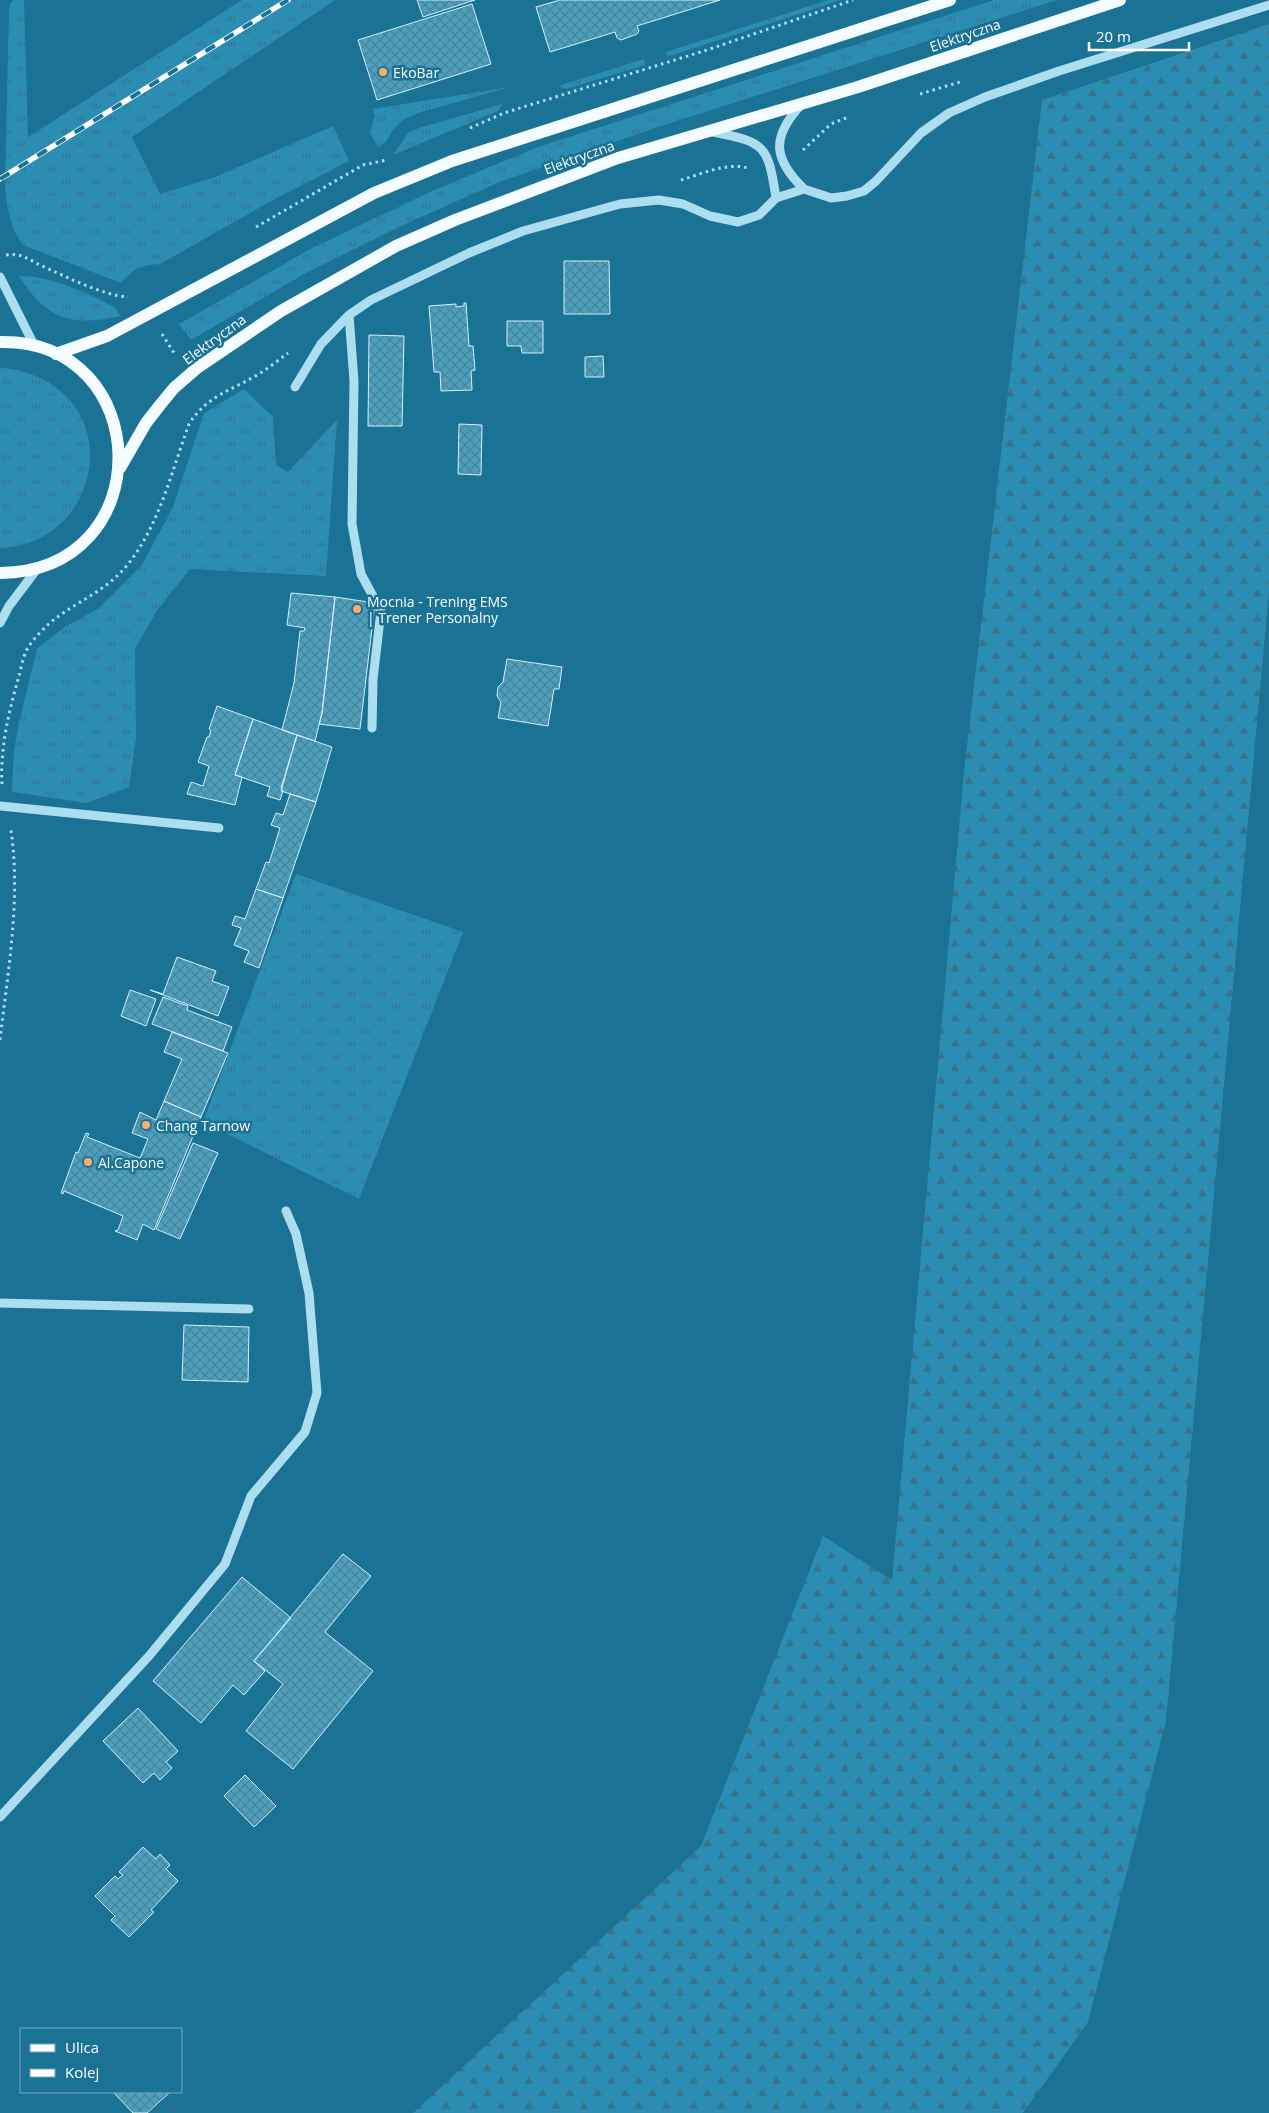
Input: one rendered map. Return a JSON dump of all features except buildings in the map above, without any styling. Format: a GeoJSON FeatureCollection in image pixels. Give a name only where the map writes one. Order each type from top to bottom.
{"type":"FeatureCollection","features":[{"type":"Feature","properties":{"kind":"main road"},"geometry":{"type":"LineString","coordinates":[[56,354],[107,336],[374,193],[452,161],[950,0]]}},
{"type":"Feature","properties":{"kind":"main road","name":"Elektryczna"},"geometry":{"type":"LineString","coordinates":[[120,468],[146,423],[160,405],[189,375],[281,310],[396,246],[455,220],[618,158],[802,104],[1120,0]]}},
{"type":"Feature","properties":{"kind":"main road"},"geometry":{"type":"LineString","coordinates":[[0,342],[34,345],[56,354],[75,366],[92,382],[105,401],[114,422],[119,444],[120,468],[110,505],[94,531],[78,547],[58,560],[37,569],[16,573],[0,573]]}},
{"type":"Feature","properties":{"kind":"street"},"geometry":{"type":"LineString","coordinates":[[802,104],[786,125],[779,149],[781,161],[791,177],[804,189],[831,198],[846,196],[864,191],[876,181],[921,133],[949,113],[986,97],[1058,71],[1269,5]]}},
{"type":"Feature","properties":{"kind":"street"},"geometry":{"type":"LineString","coordinates":[[708,131],[738,136],[760,146],[771,164],[776,198]]}},
{"type":"Feature","properties":{"kind":"street"},"geometry":{"type":"LineString","coordinates":[[296,387],[321,344],[349,315],[371,300],[470,253],[523,231],[620,204],[659,200],[683,204],[710,216],[738,222],[758,215],[776,198],[804,189]]}},
{"type":"Feature","properties":{"kind":"street"},"geometry":{"type":"LineString","coordinates":[[0,277],[34,345]]}},
{"type":"Feature","properties":{"kind":"street"},"geometry":{"type":"LineString","coordinates":[[349,315],[354,381],[352,524],[361,574],[381,611],[373,679],[372,728]]}},
{"type":"Feature","properties":{"kind":"street"},"geometry":{"type":"LineString","coordinates":[[0,623],[9,606],[37,569]]}},
{"type":"Feature","properties":{"kind":"street"},"geometry":{"type":"LineString","coordinates":[[2,806],[219,828]]}},
{"type":"Feature","properties":{"kind":"street"},"geometry":{"type":"LineString","coordinates":[[0,1817],[149,1656],[225,1564],[251,1496],[304,1432],[317,1394],[316,1375],[309,1293],[296,1234],[286,1212]]}},
{"type":"Feature","properties":{"kind":"street"},"geometry":{"type":"LineString","coordinates":[[0,1303],[249,1309]]}},
{"type":"Feature","properties":{"kind":"path"},"geometry":{"type":"LineString","coordinates":[[659,200],[674,182],[729,166],[755,169]]}},
{"type":"Feature","properties":{"kind":"path"},"geometry":{"type":"LineString","coordinates":[[0,255],[19,254]]}},
{"type":"Feature","properties":{"kind":"path"},"geometry":{"type":"LineString","coordinates":[[150,314],[189,375]]}},
{"type":"Feature","properties":{"kind":"path"},"geometry":{"type":"LineString","coordinates":[[0,1040],[13,927],[14,850],[2,806],[1,768],[11,706],[26,651],[51,623],[112,582],[141,546],[153,524],[189,424],[197,412],[205,404],[262,372],[290,351]]}},
{"type":"Feature","properties":{"kind":"green space"},"geometry":{"type":"Polygon","coordinates":[[[13,0],[24,0],[28,137],[242,0],[335,0],[132,137],[160,194],[215,177],[333,126],[349,161],[275,199],[160,264],[148,265],[138,269],[129,274],[121,283],[23,245],[10,218],[5,188],[9,5],[13,0]]]}},
{"type":"Feature","properties":{"kind":"green space"},"geometry":{"type":"Polygon","coordinates":[[[828,0],[841,0],[667,57],[666,52],[828,0]]]}},
{"type":"Feature","properties":{"kind":"green space"},"geometry":{"type":"Polygon","coordinates":[[[994,0],[1057,0],[658,127],[502,181],[401,226],[306,273],[191,340],[179,324],[312,248],[432,191],[538,147],[994,0]]]}},
{"type":"Feature","properties":{"kind":"green space"},"geometry":{"type":"Polygon","coordinates":[[[1269,24],[1269,591],[1166,1721],[1088,2022],[1023,2113],[413,2113],[701,1846],[823,1536],[892,1580],[964,772],[1042,100],[1269,24]]]}},
{"type":"Feature","properties":{"kind":"green space"},"geometry":{"type":"Polygon","coordinates":[[[644,59],[645,65],[566,89],[558,86],[644,59]]]}},
{"type":"Feature","properties":{"kind":"green space"},"geometry":{"type":"Polygon","coordinates":[[[510,87],[418,113],[403,120],[393,130],[386,142],[378,148],[370,132],[375,116],[372,109],[510,87]]]}},
{"type":"Feature","properties":{"kind":"green space"},"geometry":{"type":"Polygon","coordinates":[[[502,104],[498,111],[393,155],[408,133],[419,128],[502,104]]]}},
{"type":"Feature","properties":{"kind":"green space"},"geometry":{"type":"Polygon","coordinates":[[[19,276],[43,278],[68,286],[114,307],[121,316],[88,321],[62,317],[50,311],[40,302],[29,291],[19,276]]]}},
{"type":"Feature","properties":{"kind":"green space"},"geometry":{"type":"Polygon","coordinates":[[[0,368],[17,370],[39,377],[69,400],[85,425],[90,452],[87,480],[76,506],[57,527],[31,542],[0,548],[0,368]]]}},
{"type":"Feature","properties":{"kind":"green space"},"geometry":{"type":"Polygon","coordinates":[[[244,389],[273,417],[276,465],[288,472],[337,420],[326,576],[190,569],[156,612],[135,649],[136,738],[129,787],[87,803],[12,792],[14,751],[19,722],[37,649],[66,626],[98,609],[142,565],[173,507],[204,413],[244,389]]]}},
{"type":"Feature","properties":{"kind":"green space"},"geometry":{"type":"Polygon","coordinates":[[[296,874],[463,932],[359,1199],[203,1122],[296,874]]]}},
{"type":"Feature","properties":{"kind":"railway"},"geometry":{"type":"LineString","coordinates":[[0,179],[288,0]]}},
{"type":"Feature","properties":{"kind":"place","name":"EkoBar"},"geometry":{"type":"Point","coordinates":[383,72]}},
{"type":"Feature","properties":{"kind":"place","name":"Mocnia - Trening EMS | Trener Personalny"},"geometry":{"type":"Point","coordinates":[357,609]}},
{"type":"Feature","properties":{"kind":"place","name":"Chang Tarnow"},"geometry":{"type":"Point","coordinates":[146,1125]}},
{"type":"Feature","properties":{"kind":"place","name":"Al.Capone"},"geometry":{"type":"Point","coordinates":[88,1162]}}]}
